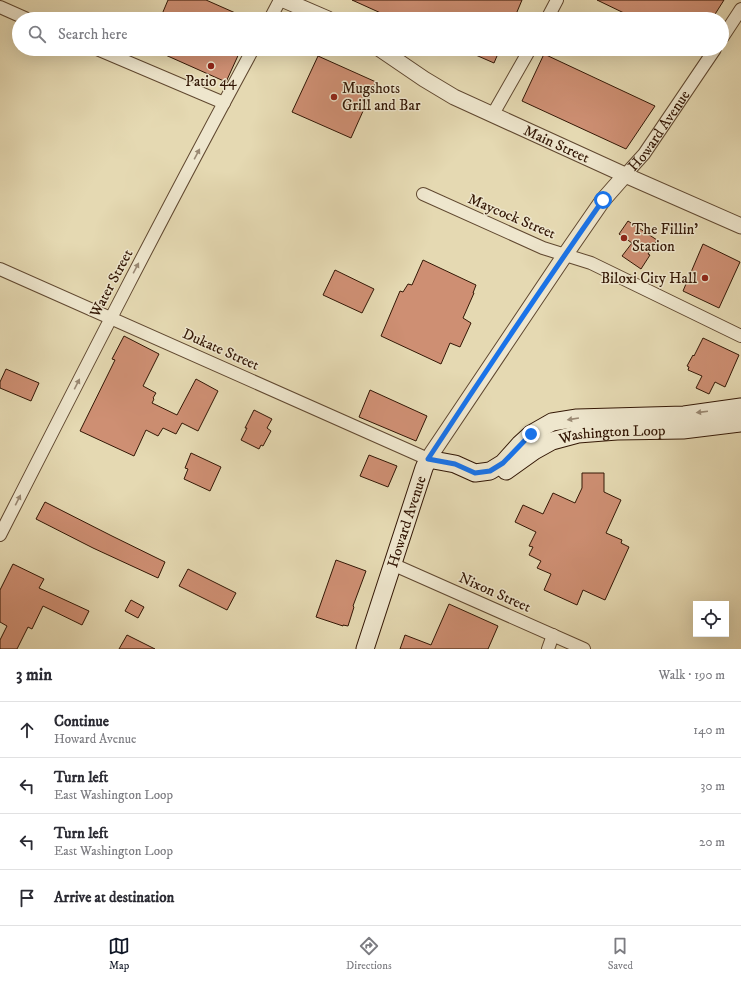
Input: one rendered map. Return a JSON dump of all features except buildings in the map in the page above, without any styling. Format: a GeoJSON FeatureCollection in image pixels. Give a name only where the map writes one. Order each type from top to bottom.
{"type":"FeatureCollection","features":[{"type":"Feature","properties":{"kind":"main road"},"geometry":{"type":"LineString","coordinates":[[428,459],[455,464],[475,473],[490,471],[503,463],[531,434],[552,422],[577,418],[683,422],[741,407]]}},
{"type":"Feature","properties":{"kind":"main road","name":"Washington Loop"},"geometry":{"type":"LineString","coordinates":[[683,422],[741,423]]}},
{"type":"Feature","properties":{"kind":"main road","name":"Howard Avenue"},"geometry":{"type":"LineString","coordinates":[[365,649],[428,459]]}},
{"type":"Feature","properties":{"kind":"street"},"geometry":{"type":"LineString","coordinates":[[274,12],[280,0]]}},
{"type":"Feature","properties":{"kind":"street"},"geometry":{"type":"LineString","coordinates":[[284,0],[312,12]]}},
{"type":"Feature","properties":{"kind":"street"},"geometry":{"type":"LineString","coordinates":[[551,12],[557,0]]}},
{"type":"Feature","properties":{"kind":"street"},"geometry":{"type":"LineString","coordinates":[[0,7],[12,12]]}},
{"type":"Feature","properties":{"kind":"street"},"geometry":{"type":"LineString","coordinates":[[729,27],[741,9]]}},
{"type":"Feature","properties":{"kind":"street"},"geometry":{"type":"LineString","coordinates":[[113,56],[224,103]]}},
{"type":"Feature","properties":{"kind":"street","name":"Water Street"},"geometry":{"type":"LineString","coordinates":[[0,534],[110,318],[250,56]]}},
{"type":"Feature","properties":{"kind":"street","name":"Main Street"},"geometry":{"type":"LineString","coordinates":[[390,56],[454,97],[741,226]]}},
{"type":"Feature","properties":{"kind":"street"},"geometry":{"type":"LineString","coordinates":[[493,114],[526,56]]}},
{"type":"Feature","properties":{"kind":"street","name":"Howard Avenue"},"geometry":{"type":"LineString","coordinates":[[428,459],[565,254],[603,200],[644,154],[710,56]]}},
{"type":"Feature","properties":{"kind":"street","name":"Maycock Street"},"geometry":{"type":"LineString","coordinates":[[423,194],[543,248],[591,263],[741,336]]}},
{"type":"Feature","properties":{"kind":"street","name":"Dukate Street"},"geometry":{"type":"LineString","coordinates":[[0,269],[428,459]]}},
{"type":"Feature","properties":{"kind":"street","name":"Nixon Street"},"geometry":{"type":"LineString","coordinates":[[392,564],[584,649]]}},
{"type":"Feature","properties":{"kind":"street"},"geometry":{"type":"LineString","coordinates":[[548,649],[553,635]]}},
{"type":"Feature","properties":{"kind":"place","name":"Patio 44"},"geometry":{"type":"Point","coordinates":[211,66]}},
{"type":"Feature","properties":{"kind":"place","name":"Mugshots Grill and Bar"},"geometry":{"type":"Point","coordinates":[334,97]}},
{"type":"Feature","properties":{"kind":"place","name":"The Fillin' Station"},"geometry":{"type":"Point","coordinates":[624,238]}},
{"type":"Feature","properties":{"kind":"place","name":"Biloxi City Hall"},"geometry":{"type":"Point","coordinates":[705,278]}},
{"type":"Feature","properties":{"kind":"route"},"geometry":{"type":"LineString","coordinates":[[531,434],[503,463],[490,471],[475,473],[455,464],[428,459],[565,254],[603,200]]}}]}
